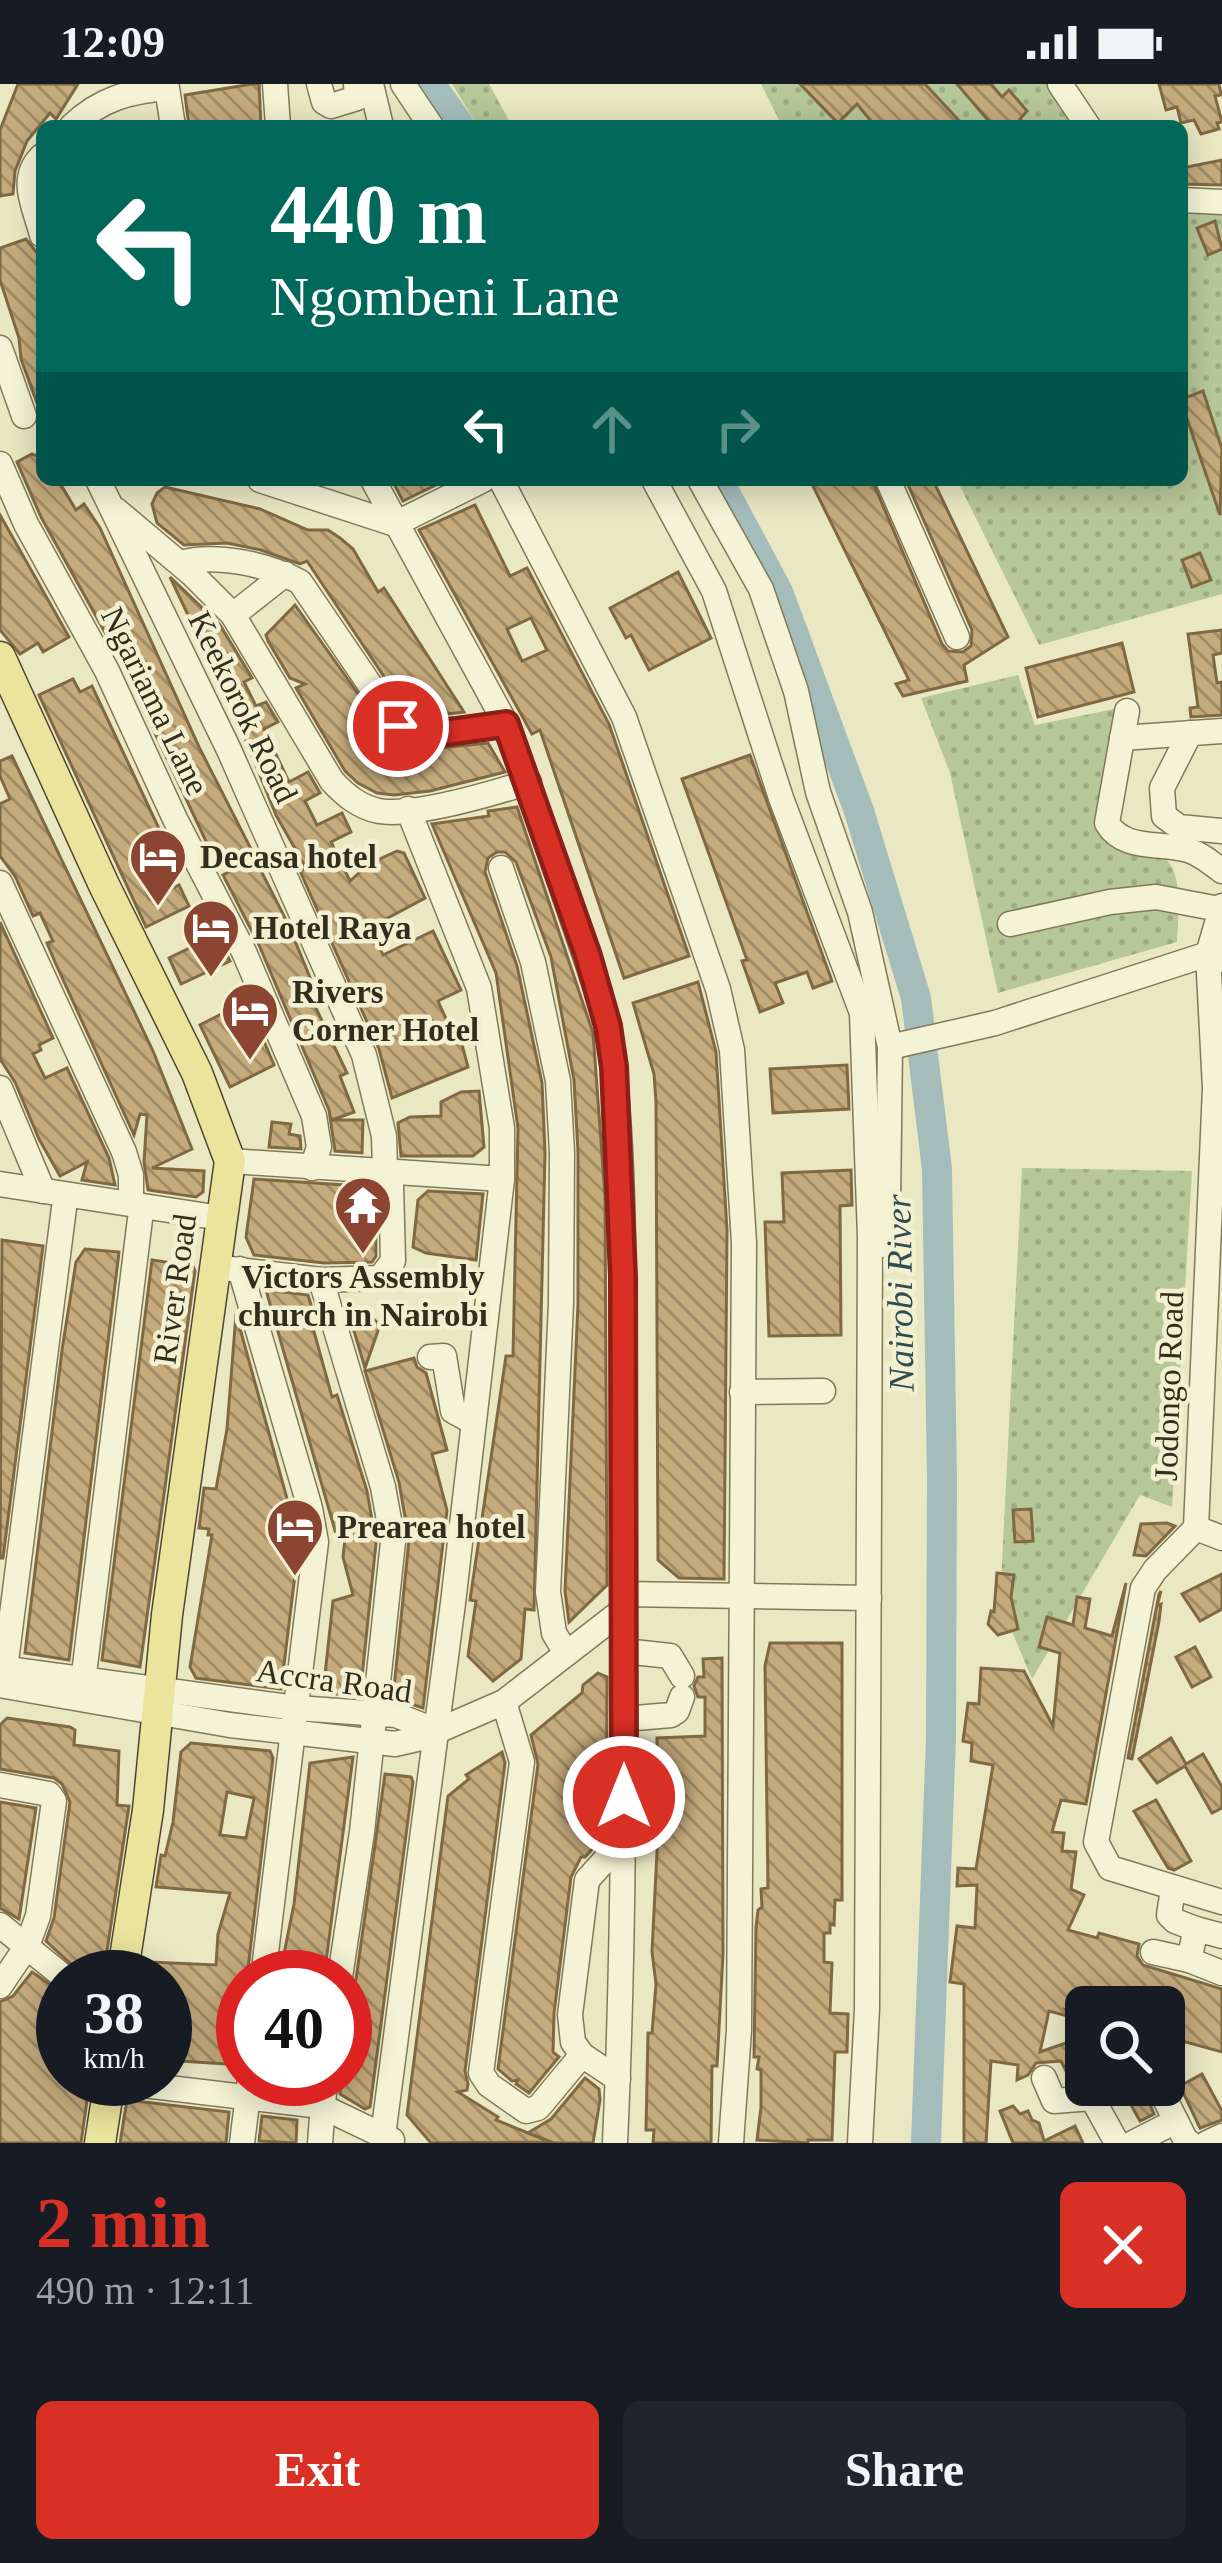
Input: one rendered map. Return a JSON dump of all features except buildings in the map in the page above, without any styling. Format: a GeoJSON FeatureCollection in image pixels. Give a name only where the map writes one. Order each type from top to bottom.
{"type":"FeatureCollection","features":[{"type":"Feature","properties":{"kind":"main road","name":"River Road"},"geometry":{"type":"LineString","coordinates":[[0,656],[104,885],[197,1073],[230,1161],[220,1224],[227,1268],[167,1615],[141,1918],[131,1950]]}},
{"type":"Feature","properties":{"kind":"main road"},"geometry":{"type":"LineString","coordinates":[[100,2143],[106,2106]]}},
{"type":"Feature","properties":{"kind":"street"},"geometry":{"type":"LineString","coordinates":[[275,84],[278,120]]}},
{"type":"Feature","properties":{"kind":"street"},"geometry":{"type":"LineString","coordinates":[[320,84],[324,101],[331,106],[357,98],[356,84]]}},
{"type":"Feature","properties":{"kind":"street"},"geometry":{"type":"LineString","coordinates":[[371,84],[380,120]]}},
{"type":"Feature","properties":{"kind":"street"},"geometry":{"type":"LineString","coordinates":[[403,84],[427,120]]}},
{"type":"Feature","properties":{"kind":"street"},"geometry":{"type":"LineString","coordinates":[[1060,84],[1084,120]]}},
{"type":"Feature","properties":{"kind":"street"},"geometry":{"type":"LineString","coordinates":[[85,120],[129,91],[165,86],[172,120]]}},
{"type":"Feature","properties":{"kind":"street"},"geometry":{"type":"LineString","coordinates":[[36,162],[28,186],[36,214]]}},
{"type":"Feature","properties":{"kind":"street"},"geometry":{"type":"LineString","coordinates":[[1188,200],[1222,202]]}},
{"type":"Feature","properties":{"kind":"street"},"geometry":{"type":"LineString","coordinates":[[0,348],[16,411]]}},
{"type":"Feature","properties":{"kind":"street","name":"Ngariama Lane"},"geometry":{"type":"LineString","coordinates":[[0,464],[244,952],[314,1116],[319,1147],[312,1168]]}},
{"type":"Feature","properties":{"kind":"street","name":"Keekorok Road"},"geometry":{"type":"LineString","coordinates":[[101,486],[229,750],[364,1055],[391,1183],[393,1261],[372,1280],[321,1280]]}},
{"type":"Feature","properties":{"kind":"street"},"geometry":{"type":"LineString","coordinates":[[298,486],[395,524],[470,486]]}},
{"type":"Feature","properties":{"kind":"street"},"geometry":{"type":"LineString","coordinates":[[376,486],[506,724],[588,956],[614,1067],[623,1276],[625,1719],[615,2143]]}},
{"type":"Feature","properties":{"kind":"street"},"geometry":{"type":"LineString","coordinates":[[504,486],[624,717],[726,1017],[739,1126],[744,1243],[739,2030],[731,2143]]}},
{"type":"Feature","properties":{"kind":"street"},"geometry":{"type":"LineString","coordinates":[[657,486],[714,591],[781,798],[862,1013],[870,1237],[867,2009],[860,2143]]}},
{"type":"Feature","properties":{"kind":"street"},"geometry":{"type":"LineString","coordinates":[[703,486],[761,589],[796,691],[818,792],[860,912],[890,1047],[888,1201],[868,1318]]}},
{"type":"Feature","properties":{"kind":"street"},"geometry":{"type":"LineString","coordinates":[[891,486],[957,637]]}},
{"type":"Feature","properties":{"kind":"street"},"geometry":{"type":"LineString","coordinates":[[109,505],[180,563],[233,615],[342,793],[374,810],[408,809],[529,782]]}},
{"type":"Feature","properties":{"kind":"street"},"geometry":{"type":"LineString","coordinates":[[180,563],[208,556],[286,574],[300,582],[409,736],[506,724]]}},
{"type":"Feature","properties":{"kind":"street"},"geometry":{"type":"LineString","coordinates":[[233,615],[286,574]]}},
{"type":"Feature","properties":{"kind":"street"},"geometry":{"type":"LineString","coordinates":[[1127,712],[1107,823],[1123,841],[1187,850],[1222,871]]}},
{"type":"Feature","properties":{"kind":"street"},"geometry":{"type":"LineString","coordinates":[[1122,738],[1222,731]]}},
{"type":"Feature","properties":{"kind":"street"},"geometry":{"type":"LineString","coordinates":[[1190,733],[1162,788],[1161,807],[1170,824],[1222,831]]}},
{"type":"Feature","properties":{"kind":"street"},"geometry":{"type":"LineString","coordinates":[[320,2143],[321,2106],[387,2140],[502,1178],[502,1128],[479,988],[408,809]]}},
{"type":"Feature","properties":{"kind":"street"},"geometry":{"type":"LineString","coordinates":[[501,868],[533,962],[558,1081],[561,1303],[548,1592],[554,1633],[566,1653]]}},
{"type":"Feature","properties":{"kind":"street"},"geometry":{"type":"LineString","coordinates":[[0,883],[124,1152],[135,1210],[83,1682]]}},
{"type":"Feature","properties":{"kind":"street"},"geometry":{"type":"LineString","coordinates":[[1010,924],[1110,902],[1156,898],[1220,907]]}},
{"type":"Feature","properties":{"kind":"street","name":"Jodongo Road"},"geometry":{"type":"LineString","coordinates":[[1220,907],[1196,1528],[1143,1588],[1096,1842],[1110,1868],[1222,1903]]}},
{"type":"Feature","properties":{"kind":"street"},"geometry":{"type":"LineString","coordinates":[[890,1047],[995,1023],[1215,958]]}},
{"type":"Feature","properties":{"kind":"street"},"geometry":{"type":"LineString","coordinates":[[0,1088],[43,1191]]}},
{"type":"Feature","properties":{"kind":"street"},"geometry":{"type":"LineString","coordinates":[[230,1161],[502,1178]]}},
{"type":"Feature","properties":{"kind":"street"},"geometry":{"type":"LineString","coordinates":[[0,1184],[43,1191],[72,1205]]}},
{"type":"Feature","properties":{"kind":"street"},"geometry":{"type":"LineString","coordinates":[[0,1199],[135,1210],[220,1224]]}},
{"type":"Feature","properties":{"kind":"street"},"geometry":{"type":"LineString","coordinates":[[2,1674],[72,1205]]}},
{"type":"Feature","properties":{"kind":"street"},"geometry":{"type":"LineString","coordinates":[[266,1950],[316,1542],[310,1508],[227,1268],[321,1280],[382,1487],[393,1542],[362,1832],[344,1950]]}},
{"type":"Feature","properties":{"kind":"street"},"geometry":{"type":"LineString","coordinates":[[430,1357],[444,1356],[453,1411],[473,1422]]}},
{"type":"Feature","properties":{"kind":"street"},"geometry":{"type":"LineString","coordinates":[[742,1392],[823,1391]]}},
{"type":"Feature","properties":{"kind":"street"},"geometry":{"type":"LineString","coordinates":[[1196,1528],[1222,1538]]}},
{"type":"Feature","properties":{"kind":"street"},"geometry":{"type":"LineString","coordinates":[[434,1730],[484,1714],[504,1702],[623,1602],[742,1596],[869,1598]]}},
{"type":"Feature","properties":{"kind":"street"},"geometry":{"type":"LineString","coordinates":[[623,1651],[670,1656],[682,1687],[671,1714],[625,1719]]}},
{"type":"Feature","properties":{"kind":"street","name":"Accra Road"},"geometry":{"type":"LineString","coordinates":[[2,1674],[83,1682],[161,1702]]}},
{"type":"Feature","properties":{"kind":"street","name":"Accra Road"},"geometry":{"type":"LineString","coordinates":[[2,1674],[294,1720],[369,1743],[409,1742],[434,1730]]}},
{"type":"Feature","properties":{"kind":"street"},"geometry":{"type":"LineString","coordinates":[[504,1702],[522,1762],[481,2073],[489,2085],[526,2111],[538,2108],[582,2055]]}},
{"type":"Feature","properties":{"kind":"street","name":"Accra Road"},"geometry":{"type":"LineString","coordinates":[[294,1720],[374,1712],[412,1718],[434,1730]]}},
{"type":"Feature","properties":{"kind":"street"},"geometry":{"type":"LineString","coordinates":[[0,1785],[53,1798],[42,1897],[27,1946],[0,1986]]}},
{"type":"Feature","properties":{"kind":"street"},"geometry":{"type":"LineString","coordinates":[[618,2079],[582,2055],[573,2042],[570,2014],[587,1880],[623,1840]]}},
{"type":"Feature","properties":{"kind":"street"},"geometry":{"type":"LineString","coordinates":[[1173,1888],[1169,1915],[1222,1936]]}},
{"type":"Feature","properties":{"kind":"street"},"geometry":{"type":"LineString","coordinates":[[0,1925],[36,1954]]}},
{"type":"Feature","properties":{"kind":"street"},"geometry":{"type":"LineString","coordinates":[[1189,1960],[1196,1929]]}},
{"type":"Feature","properties":{"kind":"street"},"geometry":{"type":"LineString","coordinates":[[1153,1952],[1222,1972]]}},
{"type":"Feature","properties":{"kind":"street"},"geometry":{"type":"LineString","coordinates":[[1044,2078],[1054,2101],[1092,2098],[1117,2143]]}},
{"type":"Feature","properties":{"kind":"street"},"geometry":{"type":"LineString","coordinates":[[242,2143],[246,2106]]}},
{"type":"Feature","properties":{"kind":"street"},"geometry":{"type":"LineString","coordinates":[[1168,2106],[1190,2143]]}},
{"type":"Feature","properties":{"kind":"street"},"geometry":{"type":"LineString","coordinates":[[1133,2143],[1176,2121]]}},
{"type":"Feature","properties":{"kind":"street"},"geometry":{"type":"LineString","coordinates":[[1207,2143],[1222,2136]]}},
{"type":"Feature","properties":{"kind":"green space"},"geometry":{"type":"Polygon","coordinates":[[[452,84],[489,84],[509,120],[474,120],[452,84]]]}},
{"type":"Feature","properties":{"kind":"green space"},"geometry":{"type":"Polygon","coordinates":[[[761,84],[1049,84],[1075,120],[779,120],[761,84]]]}},
{"type":"Feature","properties":{"kind":"green space"},"geometry":{"type":"Polygon","coordinates":[[[1188,205],[1222,207],[1222,594],[1039,645],[960,486],[1188,486],[1188,205]]]}},
{"type":"Feature","properties":{"kind":"green space"},"geometry":{"type":"Polygon","coordinates":[[[1018,675],[1035,725],[1139,704],[1112,830],[1153,848],[1173,869],[1179,898],[1177,942],[998,993],[950,773],[921,698],[1018,675]]]}},
{"type":"Feature","properties":{"kind":"green space"},"geometry":{"type":"Polygon","coordinates":[[[1022,1168],[1192,1171],[1172,1507],[1140,1495],[1032,1679],[1000,1603],[1022,1168]]]}},
{"type":"Feature","properties":{"kind":"waterway","name":"Nairobi River"},"geometry":{"type":"LineString","coordinates":[[430,84],[456,120]]}},
{"type":"Feature","properties":{"kind":"waterway","name":"Nairobi River"},"geometry":{"type":"LineString","coordinates":[[721,486],[778,592],[859,811],[916,998],[937,1169],[942,1478],[941,1737],[926,2143]]}},
{"type":"Feature","properties":{"kind":"place","name":"Decasa hotel"},"geometry":{"type":"Point","coordinates":[158,908]}},
{"type":"Feature","properties":{"kind":"place","name":"Hotel Raya"},"geometry":{"type":"Point","coordinates":[211,979]}},
{"type":"Feature","properties":{"kind":"place","name":"Rivers Corner Hotel"},"geometry":{"type":"Point","coordinates":[250,1062]}},
{"type":"Feature","properties":{"kind":"place","name":"Victors Assembly church in Nairobi"},"geometry":{"type":"Point","coordinates":[363,1256]}},
{"type":"Feature","properties":{"kind":"place","name":"Prearea hotel"},"geometry":{"type":"Point","coordinates":[295,1578]}},
{"type":"Feature","properties":{"kind":"route"},"geometry":{"type":"LineString","coordinates":[[398,726],[409,736],[420,736],[506,724],[608,1026],[623,1276],[624,1797]]}}]}
